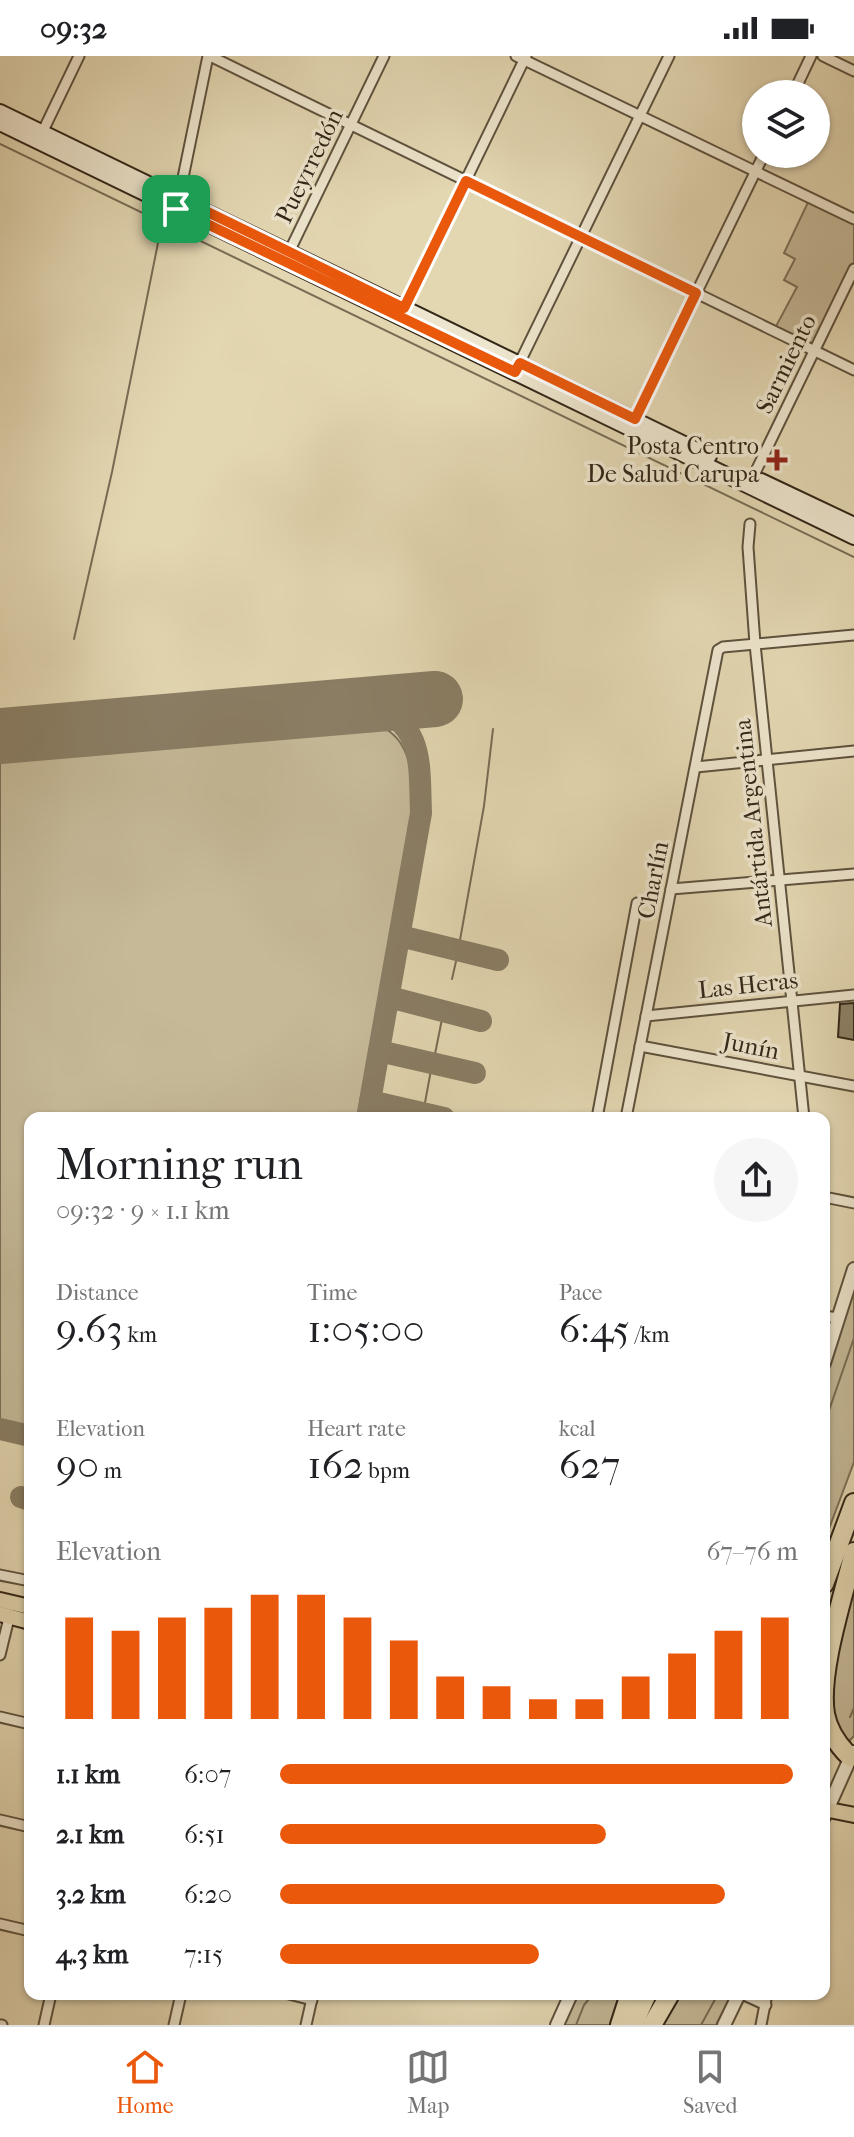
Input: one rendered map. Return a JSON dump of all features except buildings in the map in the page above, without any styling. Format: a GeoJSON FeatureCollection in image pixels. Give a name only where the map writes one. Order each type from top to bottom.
{"type":"FeatureCollection","features":[{"type":"Feature","properties":{"kind":"highway"},"geometry":{"type":"LineString","coordinates":[[830,1658],[854,1503]]}},
{"type":"Feature","properties":{"kind":"highway"},"geometry":{"type":"LineString","coordinates":[[830,1567],[849,1546]]}},
{"type":"Feature","properties":{"kind":"highway"},"geometry":{"type":"LineString","coordinates":[[830,1575],[849,1546]]}},
{"type":"Feature","properties":{"kind":"highway"},"geometry":{"type":"LineString","coordinates":[[830,1602],[849,1546]]}},
{"type":"Feature","properties":{"kind":"highway"},"geometry":{"type":"LineString","coordinates":[[830,1727],[852,1753]]}},
{"type":"Feature","properties":{"kind":"highway"},"geometry":{"type":"LineString","coordinates":[[620,2025],[628,2000]]}},
{"type":"Feature","properties":{"kind":"highway"},"geometry":{"type":"LineString","coordinates":[[633,2025],[644,2000]]}},
{"type":"Feature","properties":{"kind":"highway"},"geometry":{"type":"LineString","coordinates":[[651,2025],[661,2000]]}},
{"type":"Feature","properties":{"kind":"highway"},"geometry":{"type":"LineString","coordinates":[[651,2025],[666,2000]]}},
{"type":"Feature","properties":{"kind":"main road"},"geometry":{"type":"LineString","coordinates":[[0,112],[177,203],[517,368],[854,537]]}},
{"type":"Feature","properties":{"kind":"main road"},"geometry":{"type":"LineString","coordinates":[[0,123],[290,250],[517,368],[635,419],[854,525]]}},
{"type":"Feature","properties":{"kind":"main road"},"geometry":{"type":"LineString","coordinates":[[5,1609],[24,1619]]}},
{"type":"Feature","properties":{"kind":"main road"},"geometry":{"type":"LineString","coordinates":[[830,1813],[854,1815]]}},
{"type":"Feature","properties":{"kind":"street"},"geometry":{"type":"LineString","coordinates":[[42,133],[79,56]]}},
{"type":"Feature","properties":{"kind":"street"},"geometry":{"type":"LineString","coordinates":[[177,203],[209,56],[854,370]]}},
{"type":"Feature","properties":{"kind":"street","name":"Pueyrredón"},"geometry":{"type":"LineString","coordinates":[[290,250],[384,56]]}},
{"type":"Feature","properties":{"kind":"street"},"geometry":{"type":"LineString","coordinates":[[517,368],[669,56]]}},
{"type":"Feature","properties":{"kind":"street"},"geometry":{"type":"LineString","coordinates":[[800,80],[811,56]]}},
{"type":"Feature","properties":{"kind":"street"},"geometry":{"type":"LineString","coordinates":[[823,56],[854,71]]}},
{"type":"Feature","properties":{"kind":"street"},"geometry":{"type":"LineString","coordinates":[[404,308],[522,57],[854,219]]}},
{"type":"Feature","properties":{"kind":"street"},"geometry":{"type":"LineString","coordinates":[[635,419],[757,168]]}},
{"type":"Feature","properties":{"kind":"street","name":"Sarmiento"},"geometry":{"type":"LineString","coordinates":[[753,477],[854,269]]}},
{"type":"Feature","properties":{"kind":"street","name":"Antártida Argentina"},"geometry":{"type":"LineString","coordinates":[[750,524],[748,547],[755,644],[803,1112]]}},
{"type":"Feature","properties":{"kind":"street"},"geometry":{"type":"LineString","coordinates":[[755,644],[854,635]]}},
{"type":"Feature","properties":{"kind":"street","name":"Charlín"},"geometry":{"type":"LineString","coordinates":[[627,1112],[718,650],[755,644]]}},
{"type":"Feature","properties":{"kind":"street"},"geometry":{"type":"LineString","coordinates":[[696,767],[854,751]]}},
{"type":"Feature","properties":{"kind":"street"},"geometry":{"type":"LineString","coordinates":[[671,889],[854,874]]}},
{"type":"Feature","properties":{"kind":"street"},"geometry":{"type":"LineString","coordinates":[[598,1112],[637,903]]}},
{"type":"Feature","properties":{"kind":"street","name":"Las Heras"},"geometry":{"type":"LineString","coordinates":[[646,1016],[854,995]]}},
{"type":"Feature","properties":{"kind":"street","name":"Junín"},"geometry":{"type":"LineString","coordinates":[[640,1046],[854,1086]]}},
{"type":"Feature","properties":{"kind":"street"},"geometry":{"type":"LineString","coordinates":[[830,1198],[854,1203]]}},
{"type":"Feature","properties":{"kind":"street"},"geometry":{"type":"LineString","coordinates":[[830,1344],[854,1269]]}},
{"type":"Feature","properties":{"kind":"street"},"geometry":{"type":"LineString","coordinates":[[830,1317],[838,1318]]}},
{"type":"Feature","properties":{"kind":"street"},"geometry":{"type":"LineString","coordinates":[[0,1575],[24,1580]]}},
{"type":"Feature","properties":{"kind":"street"},"geometry":{"type":"LineString","coordinates":[[0,1655],[5,1609]]}},
{"type":"Feature","properties":{"kind":"street"},"geometry":{"type":"LineString","coordinates":[[0,1717],[24,1723]]}},
{"type":"Feature","properties":{"kind":"street"},"geometry":{"type":"LineString","coordinates":[[830,1801],[852,1753]]}},
{"type":"Feature","properties":{"kind":"street"},"geometry":{"type":"LineString","coordinates":[[0,1820],[24,1826]]}},
{"type":"Feature","properties":{"kind":"street"},"geometry":{"type":"LineString","coordinates":[[0,1924],[24,1930]]}},
{"type":"Feature","properties":{"kind":"street"},"geometry":{"type":"LineString","coordinates":[[44,2025],[50,2000]]}},
{"type":"Feature","properties":{"kind":"street"},"geometry":{"type":"LineString","coordinates":[[174,2025],[180,2000]]}},
{"type":"Feature","properties":{"kind":"street"},"geometry":{"type":"LineString","coordinates":[[306,2025],[312,2000]]}},
{"type":"Feature","properties":{"kind":"street"},"geometry":{"type":"LineString","coordinates":[[557,2025],[568,2000]]}},
{"type":"Feature","properties":{"kind":"street"},"geometry":{"type":"LineString","coordinates":[[724,2025],[737,2000]]}},
{"type":"Feature","properties":{"kind":"street"},"geometry":{"type":"LineString","coordinates":[[761,2025],[766,2000]]}},
{"type":"Feature","properties":{"kind":"shaded area"},"geometry":{"type":"Polygon","coordinates":[[[810,198],[854,219],[854,269],[815,351],[774,330],[797,287],[784,280],[795,259],[784,253],[810,198]]]}},
{"type":"Feature","properties":{"kind":"shaded area"},"geometry":{"type":"Polygon","coordinates":[[[371,723],[396,737],[403,747],[412,785],[413,813],[359,1112],[24,1112],[24,1426],[0,1420],[0,755],[371,723]]]}},
{"type":"Feature","properties":{"kind":"shaded area"},"geometry":{"type":"Polygon","coordinates":[[[854,1283],[854,1462],[830,1526],[830,1354],[854,1283]]]}},
{"type":"Feature","properties":{"kind":"shaded area"},"geometry":{"type":"Polygon","coordinates":[[[854,1584],[854,1736],[847,1743],[838,1740],[830,1705],[834,1658],[854,1584]]]}},
{"type":"Feature","properties":{"kind":"shaded area"},"geometry":{"type":"Polygon","coordinates":[[[572,2000],[618,2000],[610,2025],[560,2025],[572,2000]]]}},
{"type":"Feature","properties":{"kind":"shaded area"},"geometry":{"type":"Polygon","coordinates":[[[673,2000],[730,2000],[716,2025],[659,2025],[673,2000]]]}},
{"type":"Feature","properties":{"kind":"waterway"},"geometry":{"type":"LineString","coordinates":[[0,144],[854,557]]}},
{"type":"Feature","properties":{"kind":"waterway"},"geometry":{"type":"LineString","coordinates":[[74,639],[112,472],[159,238]]}},
{"type":"Feature","properties":{"kind":"waterway"},"geometry":{"type":"LineString","coordinates":[[460,940],[484,806],[493,729]]}},
{"type":"Feature","properties":{"kind":"waterway"},"geometry":{"type":"LineString","coordinates":[[452,979],[457,957]]}},
{"type":"Feature","properties":{"kind":"waterway"},"geometry":{"type":"LineString","coordinates":[[434,1059],[442,1019]]}},
{"type":"Feature","properties":{"kind":"waterway"},"geometry":{"type":"LineString","coordinates":[[424,1108],[431,1070]]}},
{"type":"Feature","properties":{"kind":"waterway"},"geometry":{"type":"LineString","coordinates":[[830,1408],[854,1338]]}},
{"type":"Feature","properties":{"kind":"waterway"},"geometry":{"type":"LineString","coordinates":[[850,1717],[854,1708]]}},
{"type":"Feature","properties":{"kind":"waterway"},"geometry":{"type":"LineString","coordinates":[[576,2025],[588,2000]]}},
{"type":"Feature","properties":{"kind":"waterway"},"geometry":{"type":"LineString","coordinates":[[701,2025],[715,2000]]}},
{"type":"Feature","properties":{"kind":"taxiway"},"geometry":{"type":"LineString","coordinates":[[368,1112],[421,813],[418,762],[410,734],[400,722],[369,705]]}},
{"type":"Feature","properties":{"kind":"taxiway"},"geometry":{"type":"LineString","coordinates":[[400,936],[498,960]]}},
{"type":"Feature","properties":{"kind":"taxiway"},"geometry":{"type":"LineString","coordinates":[[389,997],[481,1021]]}},
{"type":"Feature","properties":{"kind":"taxiway"},"geometry":{"type":"LineString","coordinates":[[379,1051],[475,1073]]}},
{"type":"Feature","properties":{"kind":"taxiway"},"geometry":{"type":"LineString","coordinates":[[370,1101],[418,1112]]}},
{"type":"Feature","properties":{"kind":"taxiway"},"geometry":{"type":"LineString","coordinates":[[0,1429],[24,1435]]}},
{"type":"Feature","properties":{"kind":"runway"},"geometry":{"type":"LineString","coordinates":[[0,736],[435,699]]}},
{"type":"Feature","properties":{"kind":"place","name":"Posta Centro De Salud Carupa"},"geometry":{"type":"Point","coordinates":[777,460]}},
{"type":"Feature","properties":{"kind":"route"},"geometry":{"type":"LineString","coordinates":[[466,181],[696,293],[635,419],[520,363],[515,372],[176,209],[179,198],[404,308],[466,181]]}}]}
